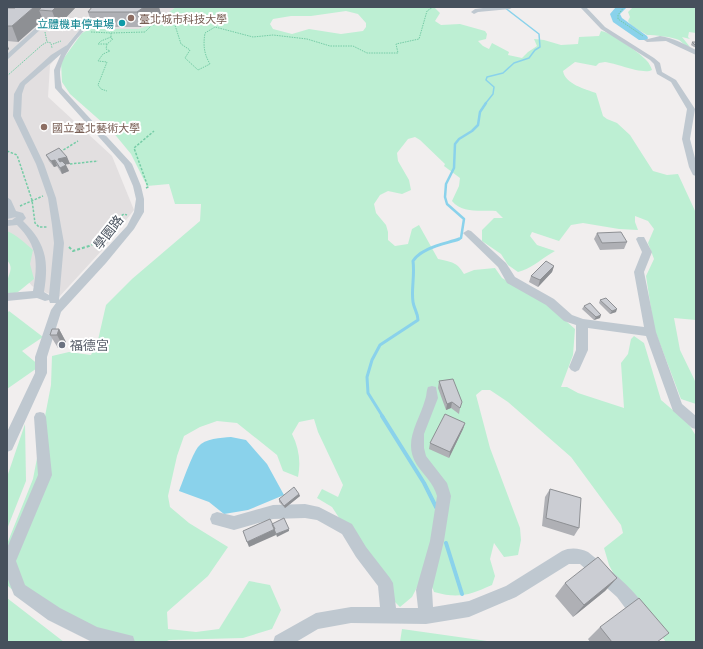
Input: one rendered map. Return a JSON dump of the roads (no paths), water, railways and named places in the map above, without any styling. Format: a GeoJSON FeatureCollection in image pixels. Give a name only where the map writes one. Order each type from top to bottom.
{"type":"FeatureCollection","features":[{"type":"Feature","properties":{"kind":"street"},"geometry":{"type":"LineString","coordinates":[[7,58],[62,7]]}},
{"type":"Feature","properties":{"kind":"street"},"geometry":{"type":"LineString","coordinates":[[474,12],[477,10],[510,7]]}},
{"type":"Feature","properties":{"kind":"street"},"geometry":{"type":"LineString","coordinates":[[583,7],[603,28],[641,50],[657,63],[659,73],[674,81],[691,110],[686,139],[695,169]]}},
{"type":"Feature","properties":{"kind":"street","name":"學園路"},"geometry":{"type":"LineString","coordinates":[[7,446],[41,373],[41,357],[59,301],[102,261],[132,227],[138,212],[140,199],[139,193],[128,164],[59,88],[57,69],[60,59],[88,23],[107,9]]}},
{"type":"Feature","properties":{"kind":"street"},"geometry":{"type":"LineString","coordinates":[[647,40],[656,37],[666,38],[679,43],[696,53]]}},
{"type":"Feature","properties":{"kind":"street"},"geometry":{"type":"LineString","coordinates":[[7,297],[38,294],[59,301],[59,243],[51,194],[40,164],[17,116],[18,94],[22,84],[49,59],[71,45]]}},
{"type":"Feature","properties":{"kind":"street"},"geometry":{"type":"LineString","coordinates":[[7,200],[11,218],[32,235],[40,253],[38,294]]}},
{"type":"Feature","properties":{"kind":"street"},"geometry":{"type":"LineString","coordinates":[[468,233],[502,265],[511,280],[550,302],[568,318],[582,323],[650,332]]}},
{"type":"Feature","properties":{"kind":"street"},"geometry":{"type":"LineString","coordinates":[[641,240],[647,252],[639,272],[650,332],[677,407],[696,424]]}},
{"type":"Feature","properties":{"kind":"street"},"geometry":{"type":"LineString","coordinates":[[575,367],[582,350],[582,323]]}},
{"type":"Feature","properties":{"kind":"street"},"geometry":{"type":"LineString","coordinates":[[426,616],[424,590],[437,541],[444,496],[442,487],[421,459],[417,448],[418,434],[432,398],[432,391]]}},
{"type":"Feature","properties":{"kind":"street"},"geometry":{"type":"LineString","coordinates":[[40,417],[44,475],[9,561],[19,590],[54,614],[95,635],[127,642]]}},
{"type":"Feature","properties":{"kind":"street"},"geometry":{"type":"LineString","coordinates":[[217,520],[234,522],[273,512],[305,511],[319,514],[347,529],[385,584],[389,615]]}},
{"type":"Feature","properties":{"kind":"street"},"geometry":{"type":"LineString","coordinates":[[291,639],[316,621],[351,615],[426,616],[469,609],[511,592],[566,556],[584,556],[622,592],[652,629]]}},
{"type":"Feature","properties":{"kind":"water"},"geometry":{"type":"Polygon","coordinates":[[[231,437],[246,440],[267,464],[284,495],[248,510],[224,514],[209,502],[179,491],[190,462],[198,447],[209,440],[231,437]]]}},
{"type":"Feature","properties":{"kind":"waterway"},"geometry":{"type":"LineString","coordinates":[[485,104],[493,94],[494,87],[486,80],[487,77],[503,73],[514,63],[529,58],[535,50],[540,47],[539,34],[504,7]]}},
{"type":"Feature","properties":{"kind":"waterway"},"geometry":{"type":"LineString","coordinates":[[622,7],[615,14],[617,20],[643,38]]}},
{"type":"Feature","properties":{"kind":"waterway"},"geometry":{"type":"LineString","coordinates":[[459,239],[461,238],[464,219],[447,204],[445,197],[446,184],[454,168],[455,144],[459,139],[472,131],[478,125],[480,112],[486,103]]}},
{"type":"Feature","properties":{"kind":"waterway"},"geometry":{"type":"LineString","coordinates":[[383,417],[368,393],[367,377],[372,360],[380,345],[418,320],[413,297],[413,261],[417,256],[428,249],[459,239]]}},
{"type":"Feature","properties":{"kind":"waterway"},"geometry":{"type":"LineString","coordinates":[[382,416],[424,483],[436,507]]}},
{"type":"Feature","properties":{"kind":"waterway"},"geometry":{"type":"LineString","coordinates":[[446,543],[462,594]]}},
{"type":"Feature","properties":{"kind":"place","name":"臺北城市科技大學"},"geometry":{"type":"Point","coordinates":[131,18]}},
{"type":"Feature","properties":{"kind":"place","name":"立體機車停車場"},"geometry":{"type":"Point","coordinates":[122,23]}},
{"type":"Feature","properties":{"kind":"place","name":"國立臺北藝術大學"},"geometry":{"type":"Point","coordinates":[44,127]}},
{"type":"Feature","properties":{"kind":"place","name":"福德宮"},"geometry":{"type":"Point","coordinates":[62,345]}}]}
